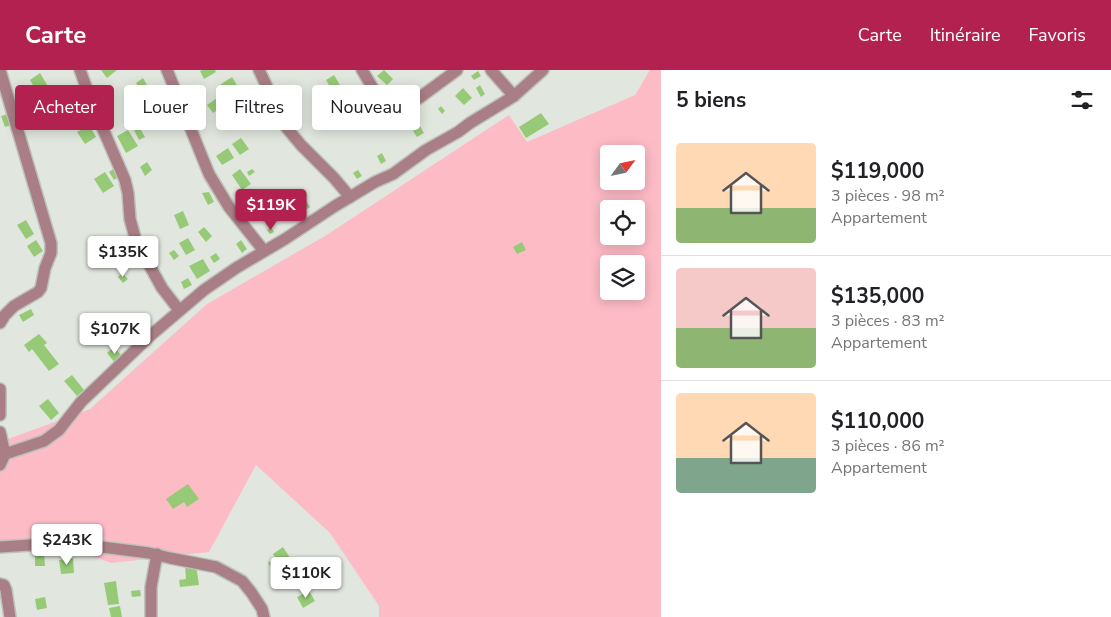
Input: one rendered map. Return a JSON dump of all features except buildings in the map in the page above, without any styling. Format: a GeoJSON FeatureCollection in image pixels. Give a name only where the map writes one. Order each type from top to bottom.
{"type":"FeatureCollection","features":[{"type":"Feature","properties":{"kind":"street"},"geometry":{"type":"LineString","coordinates":[[0,70],[51,243],[51,253],[45,268],[41,288],[38,292],[14,306],[0,323]]}},
{"type":"Feature","properties":{"kind":"street"},"geometry":{"type":"LineString","coordinates":[[80,70],[93,106],[125,180],[130,219],[136,241],[162,288],[179,310]]}},
{"type":"Feature","properties":{"kind":"street"},"geometry":{"type":"LineString","coordinates":[[167,70],[209,174],[229,207],[264,250]]}},
{"type":"Feature","properties":{"kind":"street"},"geometry":{"type":"LineString","coordinates":[[259,70],[286,127],[350,197]]}},
{"type":"Feature","properties":{"kind":"street"},"geometry":{"type":"LineString","coordinates":[[362,70],[374,90],[383,97],[397,99],[419,98],[457,70]]}},
{"type":"Feature","properties":{"kind":"street"},"geometry":{"type":"LineString","coordinates":[[492,70],[514,96]]}},
{"type":"Feature","properties":{"kind":"street"},"geometry":{"type":"LineString","coordinates":[[0,432],[3,459],[44,441],[59,430],[81,402],[151,335],[204,290],[264,250],[285,239],[350,197],[394,174],[426,150],[514,96],[543,70]]}},
{"type":"Feature","properties":{"kind":"street"},"geometry":{"type":"LineString","coordinates":[[0,389],[0,415]]}},
{"type":"Feature","properties":{"kind":"street"},"geometry":{"type":"LineString","coordinates":[[0,547],[76,542],[102,548],[149,552],[216,567],[242,581],[262,609],[264,617]]}},
{"type":"Feature","properties":{"kind":"street"},"geometry":{"type":"LineString","coordinates":[[151,617],[151,587],[157,554]]}},
{"type":"Feature","properties":{"kind":"street"},"geometry":{"type":"LineString","coordinates":[[0,584],[6,590],[10,617]]}},
{"type":"Feature","properties":{"kind":"shaded area"},"geometry":{"type":"Polygon","coordinates":[[[650,70],[661,70],[661,617],[379,617],[379,606],[330,533],[256,465],[209,552],[111,563],[48,539],[0,542],[0,442],[90,409],[207,304],[325,236],[509,115],[527,142],[635,95],[650,70]]]}}]}
